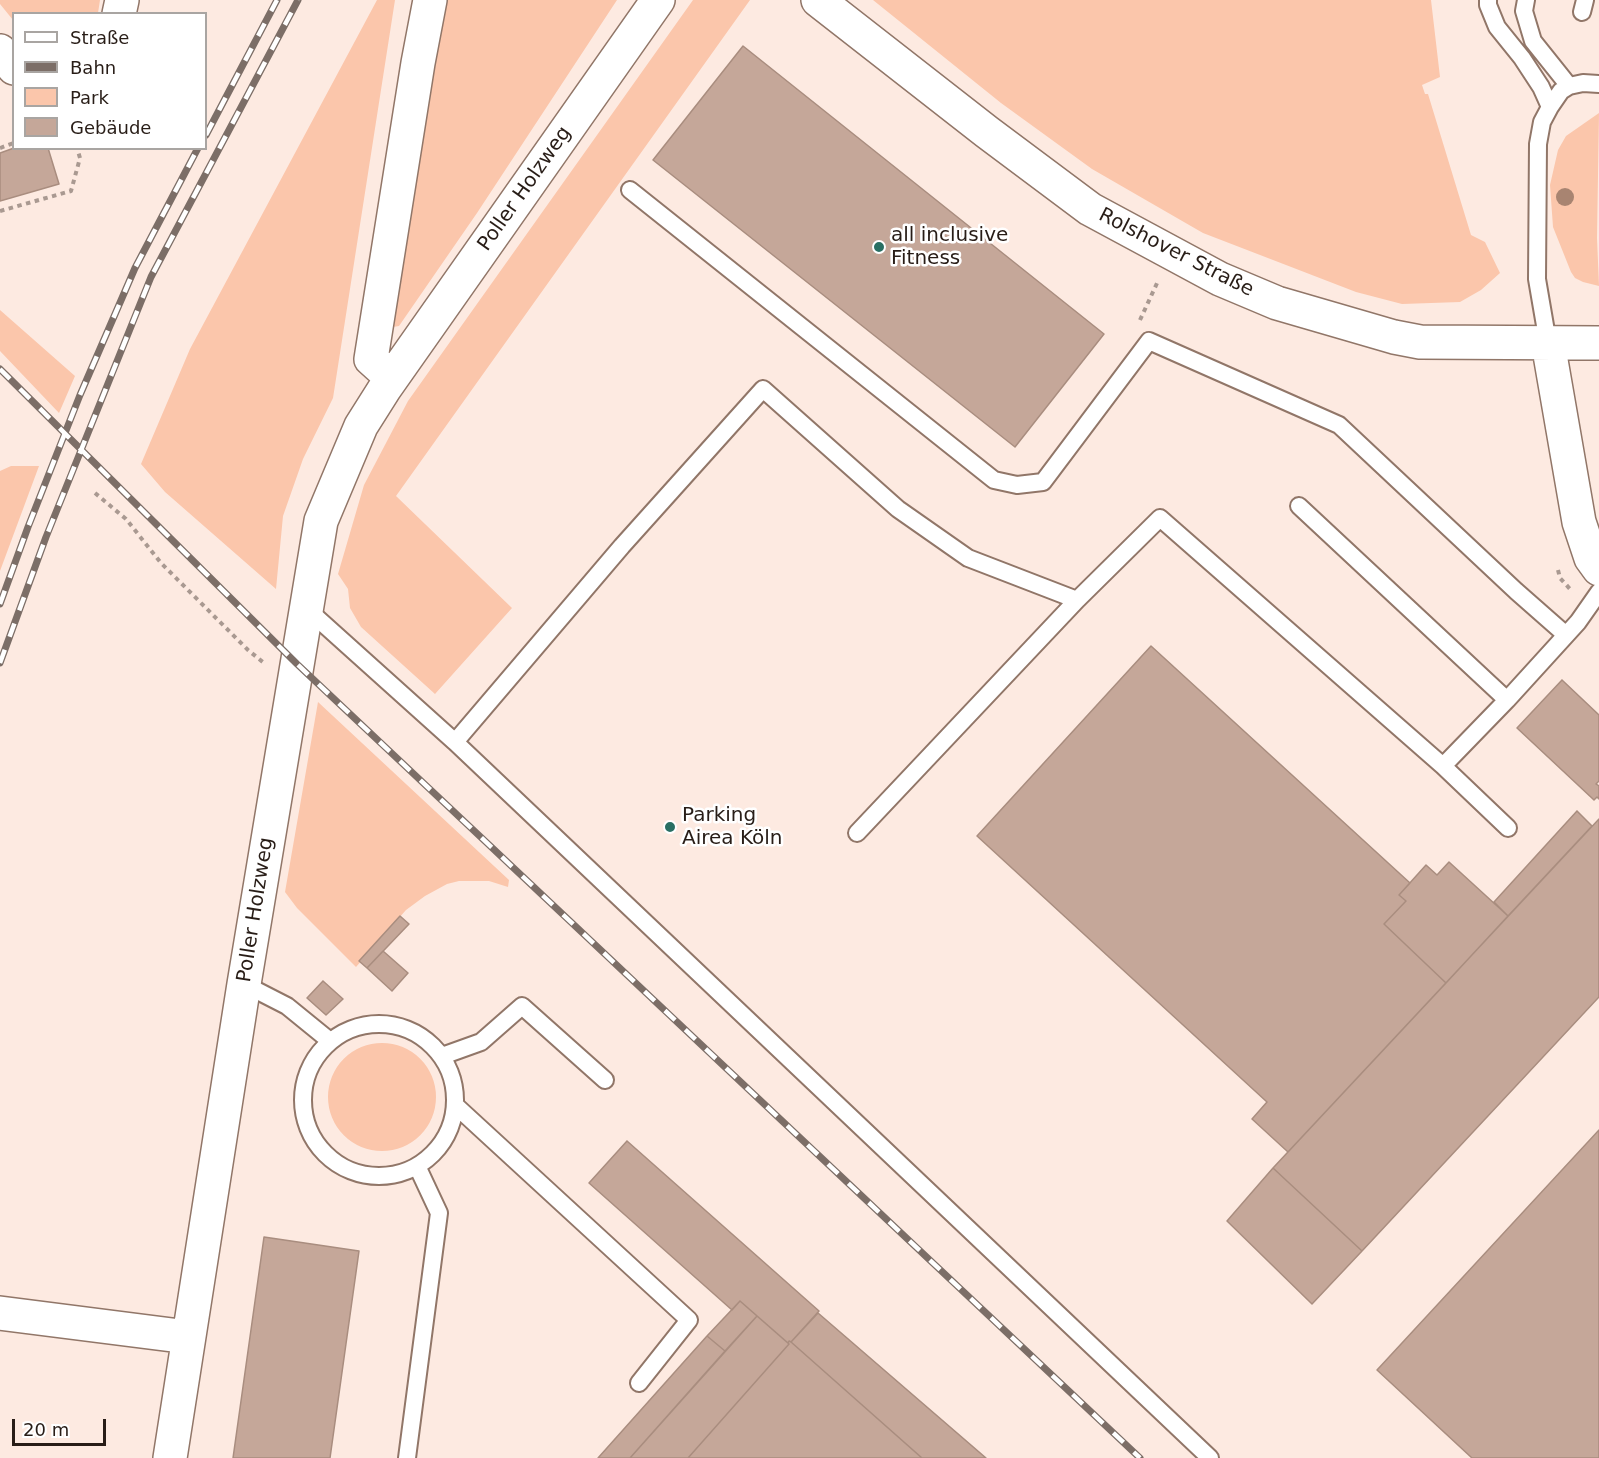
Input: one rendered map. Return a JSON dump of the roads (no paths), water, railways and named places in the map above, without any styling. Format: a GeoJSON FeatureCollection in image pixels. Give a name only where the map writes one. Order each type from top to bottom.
{"type":"FeatureCollection","features":[{"type":"Feature","properties":{"kind":"street"},"geometry":{"type":"LineString","coordinates":[[392,378],[371,359],[430,0]]}},
{"type":"Feature","properties":{"kind":"street","name":"Poller Holzweg"},"geometry":{"type":"LineString","coordinates":[[170,1458],[244,984],[321,522],[361,426],[392,378],[658,0]]}},
{"type":"Feature","properties":{"kind":"street","name":"Rolshover Straße"},"geometry":{"type":"LineString","coordinates":[[818,0],[1090,209],[1220,279],[1277,303],[1394,337],[1420,342],[1599,343]]}},
{"type":"Feature","properties":{"kind":"street"},"geometry":{"type":"LineString","coordinates":[[0,51],[12,66]]}},
{"type":"Feature","properties":{"kind":"street"},"geometry":{"type":"LineString","coordinates":[[1548,343],[1580,522],[1591,558],[1599,569]]}},
{"type":"Feature","properties":{"kind":"street"},"geometry":{"type":"LineString","coordinates":[[0,1313],[188,1337]]}},
{"type":"Feature","properties":{"kind":"lane"},"geometry":{"type":"LineString","coordinates":[[1488,0],[1497,27],[1522,58],[1541,87],[1550,107]]}},
{"type":"Feature","properties":{"kind":"lane"},"geometry":{"type":"LineString","coordinates":[[1526,0],[1524,11],[1533,41],[1569,86]]}},
{"type":"Feature","properties":{"kind":"lane"},"geometry":{"type":"LineString","coordinates":[[1548,343],[1538,279],[1538,144],[1542,123],[1561,91],[1569,86],[1583,83],[1599,84]]}},
{"type":"Feature","properties":{"kind":"lane"},"geometry":{"type":"LineString","coordinates":[[630,190],[994,480],[1017,485],[1043,482],[1149,341],[1340,425],[1516,591],[1566,635]]}},
{"type":"Feature","properties":{"kind":"lane"},"geometry":{"type":"LineString","coordinates":[[455,742],[622,546],[763,388],[898,509],[968,558],[1077,600]]}},
{"type":"Feature","properties":{"kind":"lane"},"geometry":{"type":"LineString","coordinates":[[1299,506],[1507,700]]}},
{"type":"Feature","properties":{"kind":"lane"},"geometry":{"type":"LineString","coordinates":[[857,833],[1077,600],[1160,518],[1443,766],[1508,828]]}},
{"type":"Feature","properties":{"kind":"lane"},"geometry":{"type":"LineString","coordinates":[[1443,766],[1578,622],[1599,592]]}},
{"type":"Feature","properties":{"kind":"lane"},"geometry":{"type":"LineString","coordinates":[[307,609],[455,742],[1210,1458]]}},
{"type":"Feature","properties":{"kind":"lane"},"geometry":{"type":"LineString","coordinates":[[244,984],[287,1006],[330,1041]]}},
{"type":"Feature","properties":{"kind":"lane"},"geometry":{"type":"LineString","coordinates":[[442,1056],[481,1042],[522,1006],[605,1080]]}},
{"type":"Feature","properties":{"kind":"lane"},"geometry":{"type":"LineString","coordinates":[[377,1023],[402,1026],[424,1038],[442,1056],[453,1080],[455,1105],[445,1137],[436,1151],[417,1167],[393,1175],[368,1175],[345,1168],[324,1153],[311,1132],[303,1108],[305,1083],[314,1060],[330,1041],[352,1028],[377,1023]]}},
{"type":"Feature","properties":{"kind":"lane"},"geometry":{"type":"LineString","coordinates":[[455,1105],[689,1320],[639,1383]]}},
{"type":"Feature","properties":{"kind":"lane"},"geometry":{"type":"LineString","coordinates":[[407,1458],[439,1213],[417,1167]]}},
{"type":"Feature","properties":{"kind":"railway"},"geometry":{"type":"LineString","coordinates":[[207,133],[277,0]]}},
{"type":"Feature","properties":{"kind":"railway"},"geometry":{"type":"LineString","coordinates":[[0,663],[46,537],[151,277],[298,0]]}},
{"type":"Feature","properties":{"kind":"railway"},"geometry":{"type":"LineString","coordinates":[[0,604],[80,395],[135,268],[197,150]]}},
{"type":"Feature","properties":{"kind":"railway"},"geometry":{"type":"LineString","coordinates":[[0,369],[297,664],[1140,1458]]}},
{"type":"Feature","properties":{"kind":"place","name":"all inclusive Fitness"},"geometry":{"type":"Point","coordinates":[879,247]}},
{"type":"Feature","properties":{"kind":"place","name":"Parking Airea Köln"},"geometry":{"type":"Point","coordinates":[670,827]}}]}
